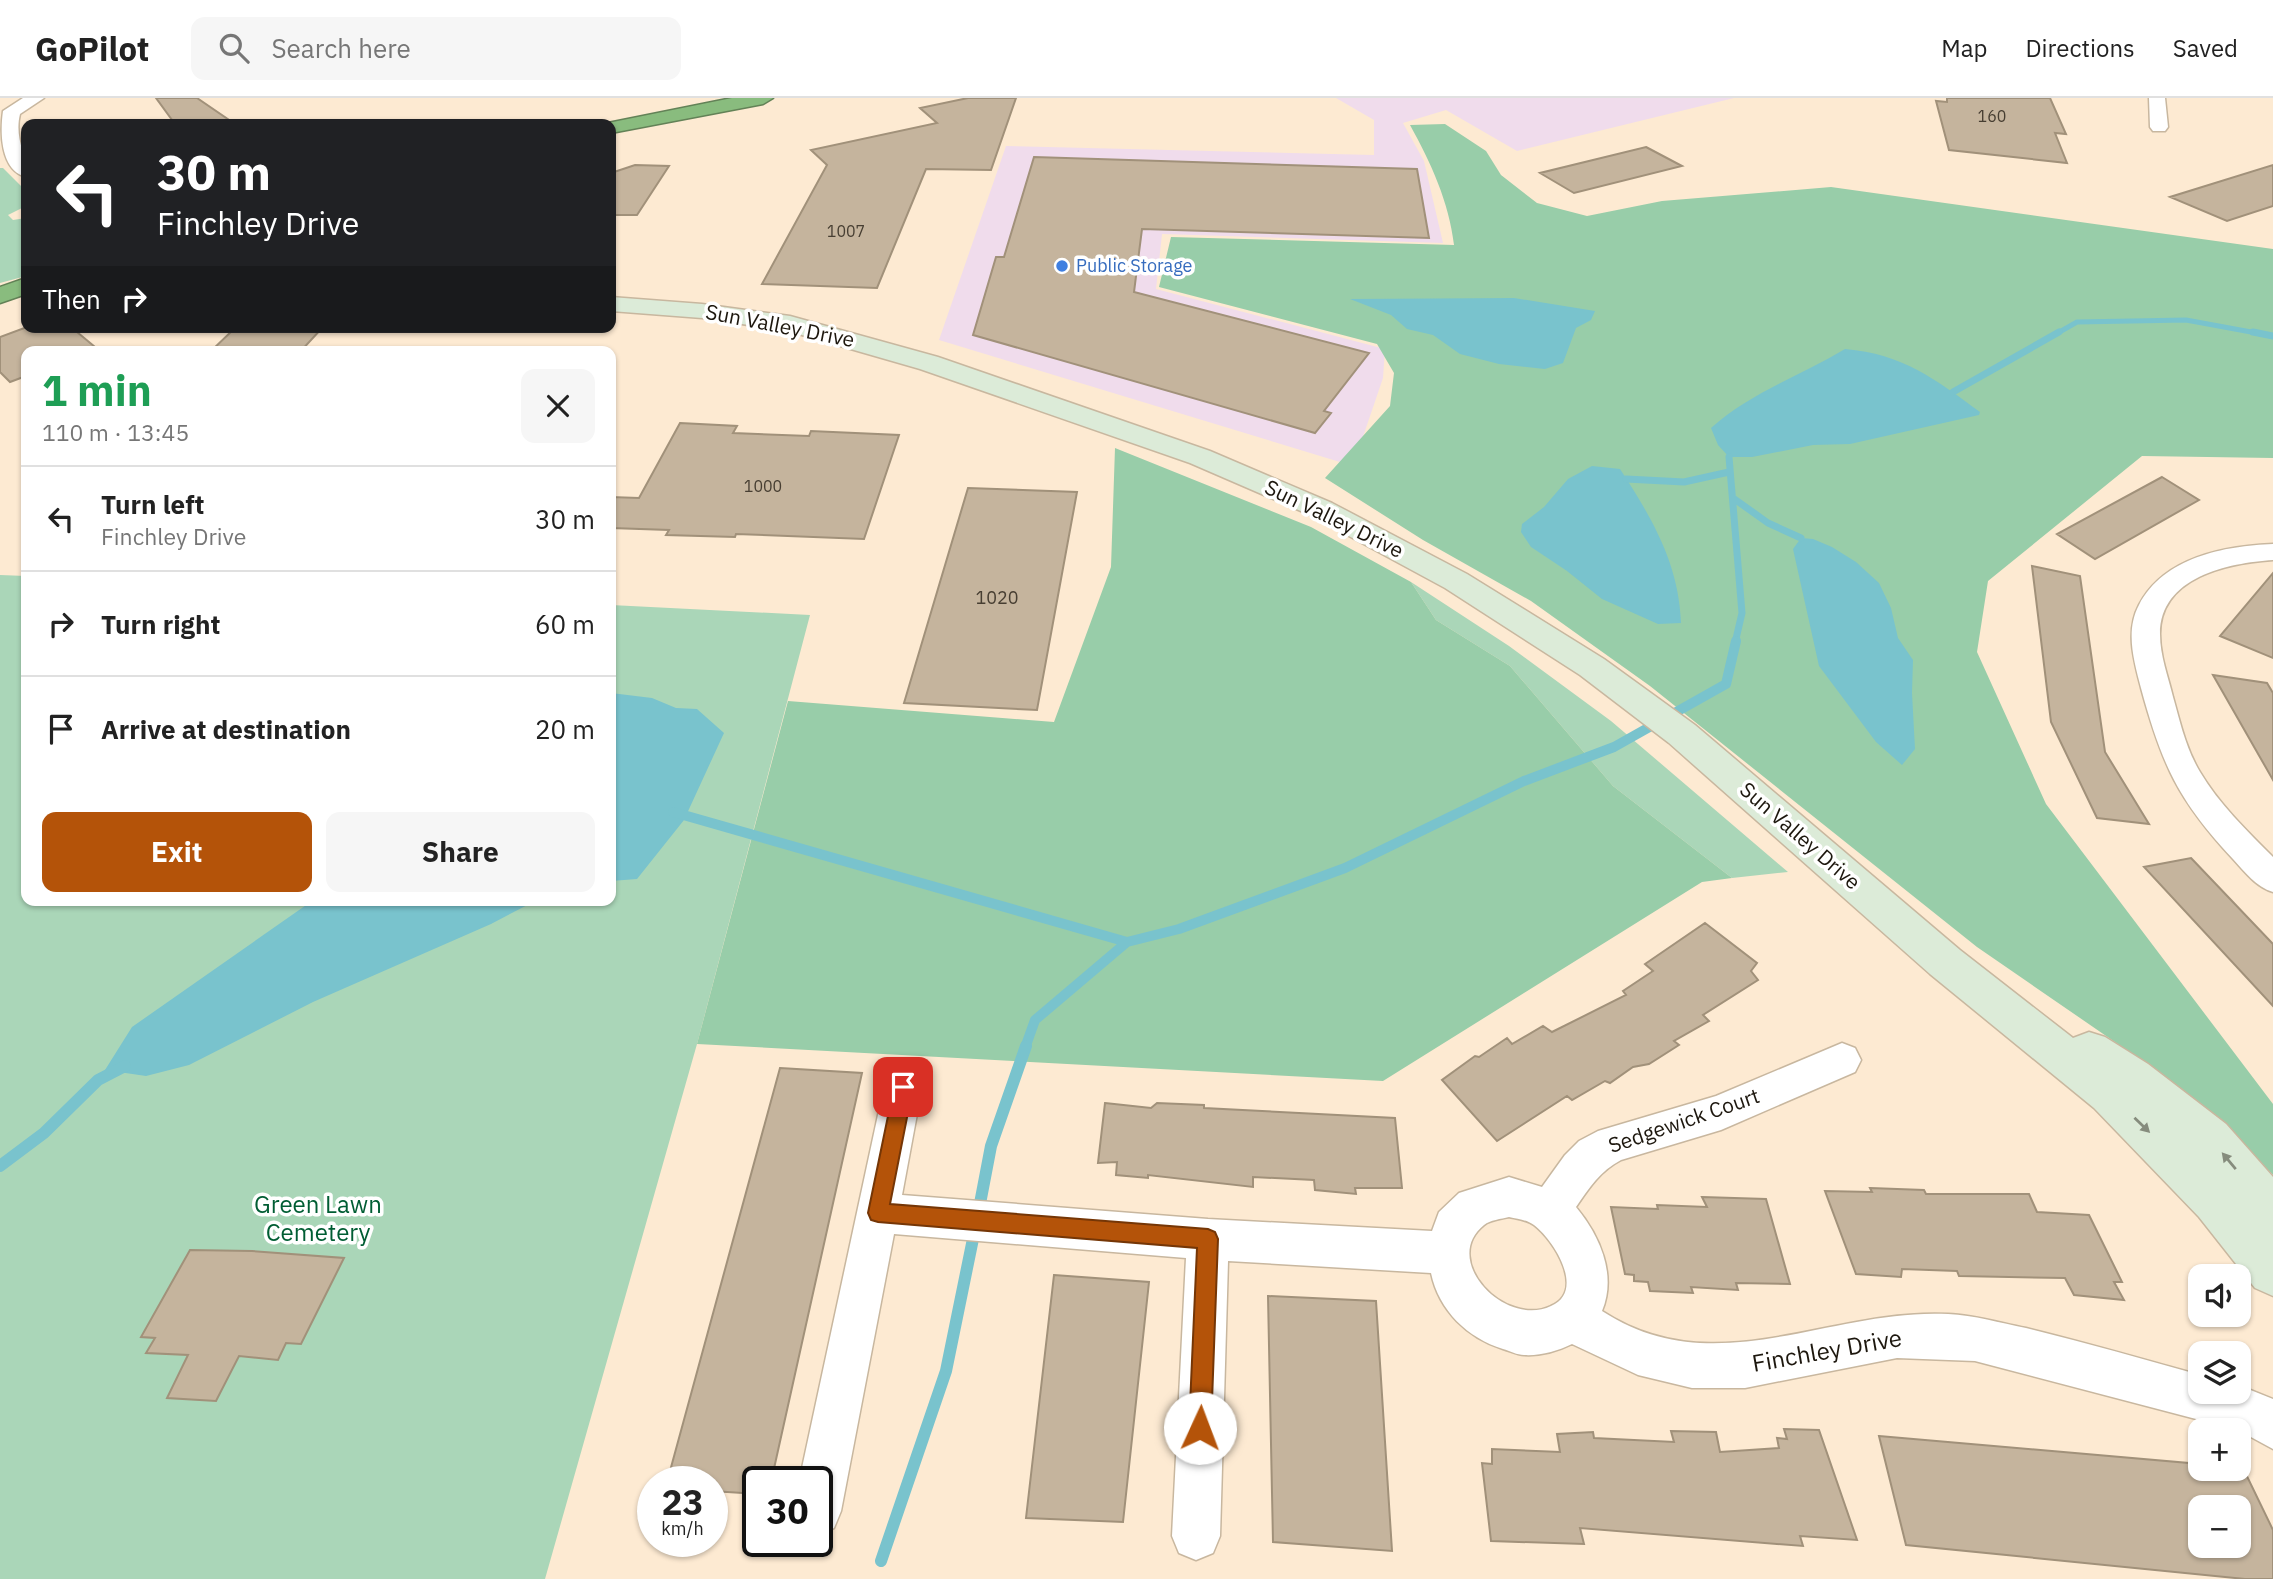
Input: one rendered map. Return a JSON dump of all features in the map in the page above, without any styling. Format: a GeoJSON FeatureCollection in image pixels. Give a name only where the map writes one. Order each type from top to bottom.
{"type":"FeatureCollection","features":[{"type":"Feature","properties":{"kind":"highway"},"geometry":{"type":"LineString","coordinates":[[616,126],[763,98]]}},
{"type":"Feature","properties":{"kind":"highway"},"geometry":{"type":"LineString","coordinates":[[0,298],[21,288]]}},
{"type":"Feature","properties":{"kind":"highway"},"geometry":{"type":"LineString","coordinates":[[0,298],[21,292]]}},
{"type":"Feature","properties":{"kind":"street"},"geometry":{"type":"LineString","coordinates":[[2158,98],[2159,127]]}},
{"type":"Feature","properties":{"kind":"street"},"geometry":{"type":"LineString","coordinates":[[21,164],[8,145],[7,128],[12,111],[42,103]]}},
{"type":"Feature","properties":{"kind":"street","name":"Sun Valley Drive"},"geometry":{"type":"LineString","coordinates":[[616,304],[749,317],[866,343],[1200,457],[1321,509],[1455,580],[1592,667],[1682,734],[1945,962],[2110,1094],[2216,1201],[2273,1271]]}},
{"type":"Feature","properties":{"kind":"street"},"geometry":{"type":"LineString","coordinates":[[2273,552],[2234,555],[2211,561],[2174,581],[2160,594],[2146,624],[2146,647],[2170,740],[2188,779],[2228,832],[2273,879]]}},
{"type":"Feature","properties":{"kind":"street","name":"Sun Valley Drive"},"geometry":{"type":"LineString","coordinates":[[1945,962],[2132,1078],[2173,1108],[2210,1139],[2273,1212]]}},
{"type":"Feature","properties":{"kind":"street","name":"Sedgewick Court"},"geometry":{"type":"LineString","coordinates":[[1549,1211],[1579,1167],[1593,1154],[1612,1144],[1721,1112],[1842,1060]]}},
{"type":"Feature","properties":{"kind":"street"},"geometry":{"type":"LineString","coordinates":[[826,1466],[903,1087]]}},
{"type":"Feature","properties":{"kind":"street"},"geometry":{"type":"LineString","coordinates":[[1509,1197],[1549,1211],[1576,1238],[1588,1271],[1587,1289],[1582,1304],[1573,1317],[1557,1328],[1537,1333],[1515,1332],[1493,1324],[1474,1311],[1460,1294],[1450,1273],[1447,1253],[1450,1234],[1458,1218],[1472,1206],[1489,1199],[1509,1197]]}},
{"type":"Feature","properties":{"kind":"street"},"geometry":{"type":"LineString","coordinates":[[878,1213],[1208,1239],[1447,1253]]}},
{"type":"Feature","properties":{"kind":"street"},"geometry":{"type":"LineString","coordinates":[[1196,1536],[1208,1239]]}},
{"type":"Feature","properties":{"kind":"street","name":"Finchley Drive"},"geometry":{"type":"LineString","coordinates":[[1573,1317],[1614,1343],[1664,1361],[1692,1366],[1745,1366],[1897,1336],[1975,1339],[2266,1415]]}},
{"type":"Feature","properties":{"kind":"shaded area","name":"Public Storage"},"geometry":{"type":"Polygon","coordinates":[[[1336,98],[1734,98],[1517,151],[1446,110],[1403,123],[1424,161],[1443,243],[1162,234],[1156,289],[1385,349],[1383,378],[1353,466],[939,340],[1006,146],[1374,155],[1374,120],[1336,98]]]}},
{"type":"Feature","properties":{"kind":"green space"},"geometry":{"type":"Polygon","coordinates":[[[1445,124],[1486,151],[1501,175],[1537,203],[1587,216],[1662,201],[1831,187],[2273,249],[2273,458],[2142,456],[1988,581],[1977,652],[2046,804],[2273,1104],[2273,1175],[2223,1123],[2170,1080],[1977,947],[1650,686],[1531,601],[1423,540],[1325,478],[1390,406],[1394,373],[1377,344],[1159,287],[1171,237],[1454,245],[1448,213],[1438,183],[1410,125],[1445,124]]]}},
{"type":"Feature","properties":{"kind":"green space"},"geometry":{"type":"Polygon","coordinates":[[[0,168],[3,168],[21,186],[21,208],[8,215],[13,220],[21,219],[21,277],[0,283],[0,168]]]}},
{"type":"Feature","properties":{"kind":"green space"},"geometry":{"type":"Polygon","coordinates":[[[1115,448],[1311,527],[1411,582],[1436,620],[1510,666],[1613,786],[1732,878],[1702,882],[1383,1081],[697,1044],[788,701],[1054,722],[1111,567],[1115,448]]]}},
{"type":"Feature","properties":{"kind":"green space","name":"Green Lawn Cemetery"},"geometry":{"type":"Polygon","coordinates":[[[0,575],[21,576],[21,906],[616,906],[616,605],[810,615],[697,1044],[545,1579],[0,1579],[0,575]]]}},
{"type":"Feature","properties":{"kind":"green space"},"geometry":{"type":"Polygon","coordinates":[[[1411,582],[1509,646],[1611,721],[1788,872],[1732,878],[1613,786],[1510,666],[1436,620],[1411,582]]]}},
{"type":"Feature","properties":{"kind":"water"},"geometry":{"type":"Polygon","coordinates":[[[1514,298],[1595,311],[1591,320],[1576,328],[1563,363],[1545,369],[1499,364],[1460,354],[1433,335],[1407,329],[1391,315],[1350,299],[1514,298]]]}},
{"type":"Feature","properties":{"kind":"water"},"geometry":{"type":"Polygon","coordinates":[[[1845,349],[1901,362],[1964,400],[1980,412],[1979,415],[1850,444],[1813,445],[1752,457],[1729,457],[1718,445],[1711,428],[1726,415],[1759,394],[1845,349]]]}},
{"type":"Feature","properties":{"kind":"water"},"geometry":{"type":"Polygon","coordinates":[[[1592,466],[1620,469],[1643,505],[1669,561],[1679,601],[1681,623],[1658,624],[1602,599],[1531,547],[1521,532],[1522,524],[1544,507],[1568,479],[1592,466]]]}},
{"type":"Feature","properties":{"kind":"water"},"geometry":{"type":"Polygon","coordinates":[[[1801,538],[1813,539],[1832,547],[1856,562],[1879,583],[1891,608],[1898,638],[1913,660],[1915,749],[1902,765],[1876,742],[1819,666],[1793,549],[1801,538]]]}},
{"type":"Feature","properties":{"kind":"water"},"geometry":{"type":"Polygon","coordinates":[[[616,694],[652,698],[676,708],[697,709],[724,733],[684,820],[637,879],[616,881],[616,694]]]}},
{"type":"Feature","properties":{"kind":"water"},"geometry":{"type":"Polygon","coordinates":[[[305,906],[525,906],[491,924],[313,1002],[189,1065],[146,1076],[105,1070],[132,1027],[305,906]]]}},
{"type":"Feature","properties":{"kind":"building"},"geometry":{"type":"Polygon","coordinates":[[[156,98],[197,98],[228,119],[171,119],[156,98]]]}},
{"type":"Feature","properties":{"kind":"building"},"geometry":{"type":"Polygon","coordinates":[[[968,98],[1016,98],[991,170],[926,169],[877,288],[762,284],[827,165],[811,150],[937,123],[920,108],[968,98]]]}},
{"type":"Feature","properties":{"kind":"building"},"geometry":{"type":"Polygon","coordinates":[[[1947,98],[2050,98],[2066,134],[2055,133],[2067,163],[1949,150],[1936,101],[1947,102],[1947,98]]]}},
{"type":"Feature","properties":{"kind":"building"},"geometry":{"type":"Polygon","coordinates":[[[1646,147],[1682,166],[1574,193],[1540,173],[1646,147]]]}},
{"type":"Feature","properties":{"kind":"building","name":"Public Storage"},"geometry":{"type":"Polygon","coordinates":[[[1034,157],[1417,169],[1429,238],[1142,229],[1134,292],[1369,353],[1324,411],[1331,413],[1315,433],[973,335],[996,257],[1004,257],[1034,157]]]}},
{"type":"Feature","properties":{"kind":"building"},"geometry":{"type":"Polygon","coordinates":[[[635,165],[669,166],[637,215],[616,215],[616,171],[635,165]]]}},
{"type":"Feature","properties":{"kind":"building"},"geometry":{"type":"Polygon","coordinates":[[[2273,165],[2273,206],[2227,221],[2170,197],[2273,165]]]}},
{"type":"Feature","properties":{"kind":"building"},"geometry":{"type":"Polygon","coordinates":[[[21,329],[21,333],[78,333],[94,346],[21,346],[21,378],[10,382],[0,372],[0,337],[21,329]]]}},
{"type":"Feature","properties":{"kind":"building"},"geometry":{"type":"Polygon","coordinates":[[[230,333],[317,333],[306,346],[216,346],[230,333]]]}},
{"type":"Feature","properties":{"kind":"building"},"geometry":{"type":"Polygon","coordinates":[[[680,423],[737,426],[733,433],[809,436],[811,431],[899,435],[864,539],[736,534],[735,537],[666,535],[669,530],[616,528],[616,497],[639,498],[680,423]]]}},
{"type":"Feature","properties":{"kind":"building"},"geometry":{"type":"Polygon","coordinates":[[[2162,477],[2199,500],[2095,559],[2057,534],[2162,477]]]}},
{"type":"Feature","properties":{"kind":"building"},"geometry":{"type":"Polygon","coordinates":[[[968,488],[1077,492],[1037,710],[904,703],[968,488]]]}},
{"type":"Feature","properties":{"kind":"building"},"geometry":{"type":"Polygon","coordinates":[[[2032,566],[2080,576],[2105,752],[2149,824],[2097,818],[2051,722],[2032,566]]]}},
{"type":"Feature","properties":{"kind":"building"},"geometry":{"type":"Polygon","coordinates":[[[2273,573],[2273,658],[2220,636],[2273,573]]]}},
{"type":"Feature","properties":{"kind":"building"},"geometry":{"type":"Polygon","coordinates":[[[2213,675],[2267,683],[2273,693],[2273,780],[2213,675]]]}},
{"type":"Feature","properties":{"kind":"building"},"geometry":{"type":"Polygon","coordinates":[[[2191,858],[2273,944],[2273,1006],[2144,867],[2191,858]]]}},
{"type":"Feature","properties":{"kind":"building"},"geometry":{"type":"Polygon","coordinates":[[[1705,923],[1757,963],[1751,971],[1758,980],[1703,1015],[1709,1021],[1674,1041],[1679,1045],[1649,1064],[1633,1067],[1610,1083],[1605,1081],[1572,1100],[1567,1096],[1497,1141],[1442,1080],[1475,1056],[1479,1057],[1507,1038],[1512,1044],[1543,1026],[1552,1032],[1626,995],[1623,991],[1653,971],[1645,964],[1705,923]]]}},
{"type":"Feature","properties":{"kind":"building"},"geometry":{"type":"Polygon","coordinates":[[[780,1068],[862,1073],[775,1466],[742,1466],[742,1493],[728,1492],[728,1466],[671,1466],[780,1068]]]}},
{"type":"Feature","properties":{"kind":"building"},"geometry":{"type":"Polygon","coordinates":[[[1105,1103],[1151,1108],[1157,1103],[1204,1105],[1204,1108],[1395,1118],[1402,1188],[1355,1188],[1356,1194],[1315,1190],[1314,1180],[1253,1177],[1253,1187],[1148,1175],[1148,1178],[1116,1175],[1117,1162],[1098,1163],[1105,1103]]]}},
{"type":"Feature","properties":{"kind":"building"},"geometry":{"type":"Polygon","coordinates":[[[1870,1188],[1924,1190],[1926,1194],[2029,1194],[2037,1212],[2089,1215],[2122,1282],[2114,1282],[2124,1300],[2074,1295],[2065,1278],[1959,1276],[1957,1271],[1902,1269],[1901,1277],[1856,1274],[1825,1191],[1872,1192],[1870,1188]]]}},
{"type":"Feature","properties":{"kind":"building"},"geometry":{"type":"Polygon","coordinates":[[[1702,1197],[1766,1199],[1790,1284],[1736,1283],[1738,1290],[1691,1287],[1693,1293],[1650,1291],[1648,1282],[1634,1281],[1634,1275],[1625,1274],[1611,1207],[1707,1207],[1702,1197]]]}},
{"type":"Feature","properties":{"kind":"building"},"geometry":{"type":"Polygon","coordinates":[[[190,1250],[252,1251],[344,1258],[301,1344],[286,1343],[278,1360],[239,1356],[216,1401],[167,1398],[188,1355],[146,1353],[155,1338],[141,1337],[190,1250]]]}},
{"type":"Feature","properties":{"kind":"building"},"geometry":{"type":"Polygon","coordinates":[[[1054,1275],[1149,1282],[1123,1522],[1026,1518],[1054,1275]]]}},
{"type":"Feature","properties":{"kind":"building"},"geometry":{"type":"Polygon","coordinates":[[[1268,1296],[1376,1301],[1392,1551],[1273,1542],[1268,1296]]]}},
{"type":"Feature","properties":{"kind":"building"},"geometry":{"type":"Polygon","coordinates":[[[1784,1429],[1819,1430],[1857,1540],[1800,1536],[1803,1546],[1580,1528],[1584,1544],[1491,1541],[1482,1463],[1492,1464],[1492,1449],[1560,1452],[1557,1434],[1593,1432],[1594,1438],[1674,1442],[1671,1431],[1716,1432],[1720,1452],[1779,1448],[1777,1438],[1787,1439],[1784,1429]]]}},
{"type":"Feature","properties":{"kind":"building"},"geometry":{"type":"Polygon","coordinates":[[[1879,1436],[2188,1463],[2188,1481],[2249,1481],[2273,1530],[2273,1579],[2245,1579],[1906,1545],[1879,1436]]]}},
{"type":"Feature","properties":{"kind":"waterway"},"geometry":{"type":"LineString","coordinates":[[2056,334],[2077,322],[2186,320],[2262,334]]}},
{"type":"Feature","properties":{"kind":"waterway"},"geometry":{"type":"LineString","coordinates":[[1953,392],[2059,332]]}},
{"type":"Feature","properties":{"kind":"waterway"},"geometry":{"type":"LineString","coordinates":[[2253,332],[2273,336]]}},
{"type":"Feature","properties":{"kind":"waterway"},"geometry":{"type":"LineString","coordinates":[[1729,457],[1742,613],[1735,643]]}},
{"type":"Feature","properties":{"kind":"waterway"},"geometry":{"type":"LineString","coordinates":[[1626,479],[1684,482],[1729,472]]}},
{"type":"Feature","properties":{"kind":"waterway"},"geometry":{"type":"LineString","coordinates":[[1733,498],[1768,523],[1801,538]]}},
{"type":"Feature","properties":{"kind":"waterway"},"geometry":{"type":"LineString","coordinates":[[1127,942],[1179,929],[1345,868],[1524,781],[1614,747],[1726,684],[1736,641]]}},
{"type":"Feature","properties":{"kind":"waterway"},"geometry":{"type":"LineString","coordinates":[[673,812],[1127,942]]}},
{"type":"Feature","properties":{"kind":"waterway"},"geometry":{"type":"LineString","coordinates":[[1025,1048],[1035,1020],[1127,942]]}},
{"type":"Feature","properties":{"kind":"waterway"},"geometry":{"type":"LineString","coordinates":[[978,1214],[991,1146],[1026,1046]]}},
{"type":"Feature","properties":{"kind":"waterway"},"geometry":{"type":"LineString","coordinates":[[0,1166],[44,1133],[98,1080],[125,1066]]}},
{"type":"Feature","properties":{"kind":"waterway"},"geometry":{"type":"LineString","coordinates":[[881,1561],[946,1371],[975,1229]]}},
{"type":"Feature","properties":{"kind":"place","name":"Public Storage"},"geometry":{"type":"Point","coordinates":[1062,266]}},
{"type":"Feature","properties":{"kind":"route"},"geometry":{"type":"LineString","coordinates":[[903,1087],[878,1213],[1208,1239],[1200,1428]]}}]}
